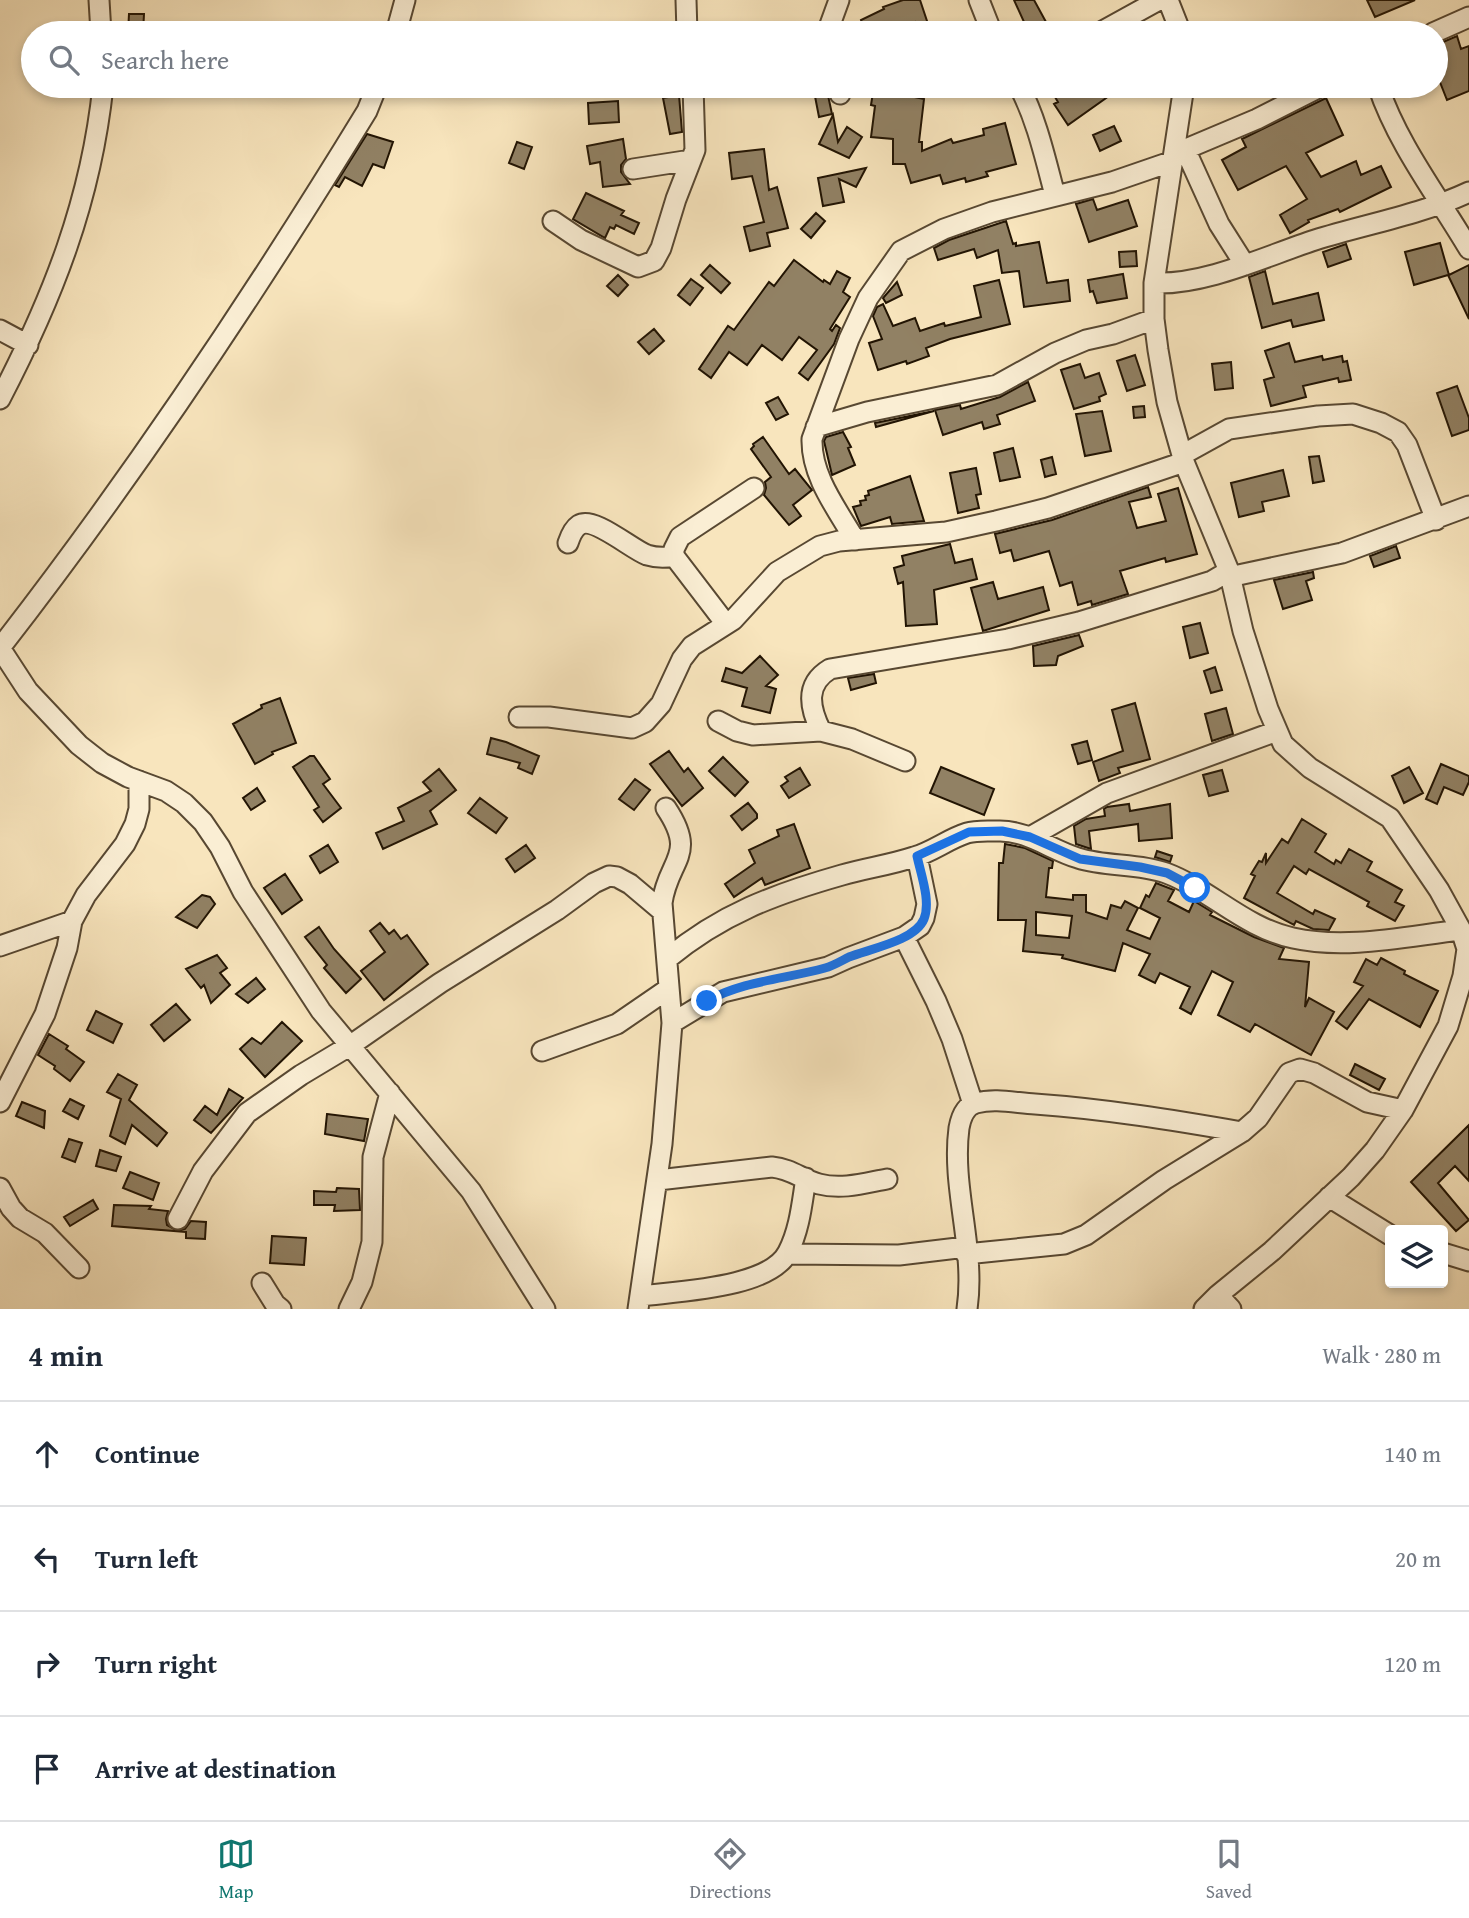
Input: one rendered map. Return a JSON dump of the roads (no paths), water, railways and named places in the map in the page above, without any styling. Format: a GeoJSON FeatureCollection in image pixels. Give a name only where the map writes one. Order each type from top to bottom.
{"type":"FeatureCollection","features":[{"type":"Feature","properties":{"kind":"street"},"geometry":{"type":"LineString","coordinates":[[99,0],[101,21]]}},
{"type":"Feature","properties":{"kind":"street"},"geometry":{"type":"LineString","coordinates":[[399,21],[405,0]]}},
{"type":"Feature","properties":{"kind":"street"},"geometry":{"type":"LineString","coordinates":[[686,0],[687,21]]}},
{"type":"Feature","properties":{"kind":"street"},"geometry":{"type":"LineString","coordinates":[[831,21],[839,0]]}},
{"type":"Feature","properties":{"kind":"street"},"geometry":{"type":"LineString","coordinates":[[979,0],[987,21]]}},
{"type":"Feature","properties":{"kind":"street"},"geometry":{"type":"LineString","coordinates":[[1121,21],[1159,0]]}},
{"type":"Feature","properties":{"kind":"street"},"geometry":{"type":"LineString","coordinates":[[1168,0],[1176,21]]}},
{"type":"Feature","properties":{"kind":"street"},"geometry":{"type":"LineString","coordinates":[[1448,26],[1469,17]]}},
{"type":"Feature","properties":{"kind":"street"},"geometry":{"type":"LineString","coordinates":[[0,399],[55,284],[87,186],[102,98]]}},
{"type":"Feature","properties":{"kind":"street"},"geometry":{"type":"LineString","coordinates":[[372,98],[361,121],[216,349],[56,575],[0,648],[28,691],[79,746],[102,763],[166,791],[184,803],[202,822],[220,847],[243,892],[321,1011],[471,1191],[545,1309]]}},
{"type":"Feature","properties":{"kind":"street"},"geometry":{"type":"LineString","coordinates":[[553,221],[601,251],[638,267],[654,261],[695,150],[693,98]]}},
{"type":"Feature","properties":{"kind":"street"},"geometry":{"type":"LineString","coordinates":[[1025,98],[1055,195]]}},
{"type":"Feature","properties":{"kind":"street"},"geometry":{"type":"LineString","coordinates":[[1183,98],[1178,154],[1154,283],[1154,319],[1167,402],[1183,458],[1229,574],[1243,631],[1283,744],[1310,768],[1390,818],[1440,890],[1466,942],[1463,976],[1448,1026],[1403,1110],[1375,1150],[1218,1304]]}},
{"type":"Feature","properties":{"kind":"street"},"geometry":{"type":"LineString","coordinates":[[855,540],[816,468],[812,439],[849,339],[868,298],[901,251],[944,229],[992,212],[1112,183],[1298,98]]}},
{"type":"Feature","properties":{"kind":"street"},"geometry":{"type":"LineString","coordinates":[[1382,98],[1402,141],[1469,249]]}},
{"type":"Feature","properties":{"kind":"street"},"geometry":{"type":"LineString","coordinates":[[1178,154],[1245,265]]}},
{"type":"Feature","properties":{"kind":"street"},"geometry":{"type":"LineString","coordinates":[[633,169],[691,160]]}},
{"type":"Feature","properties":{"kind":"street"},"geometry":{"type":"LineString","coordinates":[[1154,283],[1173,284],[1245,265],[1314,241],[1443,204],[1469,192]]}},
{"type":"Feature","properties":{"kind":"street"},"geometry":{"type":"LineString","coordinates":[[816,428],[867,412],[990,387],[1055,352],[1154,319]]}},
{"type":"Feature","properties":{"kind":"street"},"geometry":{"type":"LineString","coordinates":[[0,330],[28,345]]}},
{"type":"Feature","properties":{"kind":"street"},"geometry":{"type":"LineString","coordinates":[[519,717],[549,717],[632,727],[645,722],[661,704],[682,659],[692,646],[733,620],[777,572],[820,546],[946,532],[1059,504],[1183,458],[1229,429],[1318,416],[1353,414],[1381,423],[1398,432],[1407,445],[1436,520]]}},
{"type":"Feature","properties":{"kind":"street"},"geometry":{"type":"LineString","coordinates":[[726,624],[674,556],[674,549],[680,537],[754,488]]}},
{"type":"Feature","properties":{"kind":"street"},"geometry":{"type":"LineString","coordinates":[[821,731],[816,720],[812,691],[818,676],[831,669],[1008,639],[1079,622],[1229,574],[1342,553],[1469,506]]}},
{"type":"Feature","properties":{"kind":"street"},"geometry":{"type":"LineString","coordinates":[[568,543],[573,531],[580,525],[593,523],[623,543],[649,555],[662,558],[674,556]]}},
{"type":"Feature","properties":{"kind":"street"},"geometry":{"type":"LineString","coordinates":[[719,721],[753,735],[821,731],[852,739],[905,761]]}},
{"type":"Feature","properties":{"kind":"street"},"geometry":{"type":"LineString","coordinates":[[1030,837],[1107,793],[1277,731]]}},
{"type":"Feature","properties":{"kind":"street"},"geometry":{"type":"LineString","coordinates":[[0,1102],[45,1014],[67,948],[72,921],[86,895],[125,844],[135,824],[139,809],[139,781]]}},
{"type":"Feature","properties":{"kind":"street"},"geometry":{"type":"LineString","coordinates":[[666,808],[680,833],[681,841],[675,868],[664,894],[662,911],[667,940],[672,1023],[658,1180],[640,1303],[736,1283],[772,1270],[788,1254],[798,1226],[806,1178]]}},
{"type":"Feature","properties":{"kind":"street"},"geometry":{"type":"LineString","coordinates":[[667,959],[695,936],[747,906],[842,875],[917,856],[969,832],[1002,831],[1030,837],[1080,859],[1167,873],[1272,933],[1295,939],[1333,943],[1466,942]]}},
{"type":"Feature","properties":{"kind":"street"},"geometry":{"type":"LineString","coordinates":[[672,1023],[723,992],[828,967],[904,937],[920,926],[927,904],[917,856]]}},
{"type":"Feature","properties":{"kind":"street"},"geometry":{"type":"LineString","coordinates":[[178,1219],[198,1178],[247,1113],[440,983],[609,876],[630,884],[662,911]]}},
{"type":"Feature","properties":{"kind":"street"},"geometry":{"type":"LineString","coordinates":[[0,946],[72,921]]}},
{"type":"Feature","properties":{"kind":"street"},"geometry":{"type":"LineString","coordinates":[[904,937],[952,1039],[973,1104]]}},
{"type":"Feature","properties":{"kind":"street"},"geometry":{"type":"LineString","coordinates":[[542,1051],[617,1024],[668,989]]}},
{"type":"Feature","properties":{"kind":"street"},"geometry":{"type":"LineString","coordinates":[[788,1254],[899,1255],[1064,1244],[1086,1236],[1164,1181],[1242,1132],[1258,1118],[1289,1073],[1300,1069],[1314,1073],[1367,1102],[1403,1110]]}},
{"type":"Feature","properties":{"kind":"street"},"geometry":{"type":"LineString","coordinates":[[349,1309],[362,1282],[372,1242],[373,1157],[390,1093]]}},
{"type":"Feature","properties":{"kind":"street"},"geometry":{"type":"LineString","coordinates":[[967,1309],[971,1284],[958,1182],[959,1127],[964,1111],[973,1104],[989,1101],[1080,1108],[1146,1115],[1242,1132]]}},
{"type":"Feature","properties":{"kind":"street"},"geometry":{"type":"LineString","coordinates":[[658,1180],[772,1167],[787,1168],[821,1184],[842,1187],[887,1179]]}},
{"type":"Feature","properties":{"kind":"street"},"geometry":{"type":"LineString","coordinates":[[0,1188],[20,1218],[45,1233],[79,1268]]}},
{"type":"Feature","properties":{"kind":"street"},"geometry":{"type":"LineString","coordinates":[[1329,1197],[1385,1231]]}},
{"type":"Feature","properties":{"kind":"street"},"geometry":{"type":"LineString","coordinates":[[1448,1255],[1469,1261]]}},
{"type":"Feature","properties":{"kind":"street"},"geometry":{"type":"LineString","coordinates":[[262,1283],[281,1309]]}}]}
